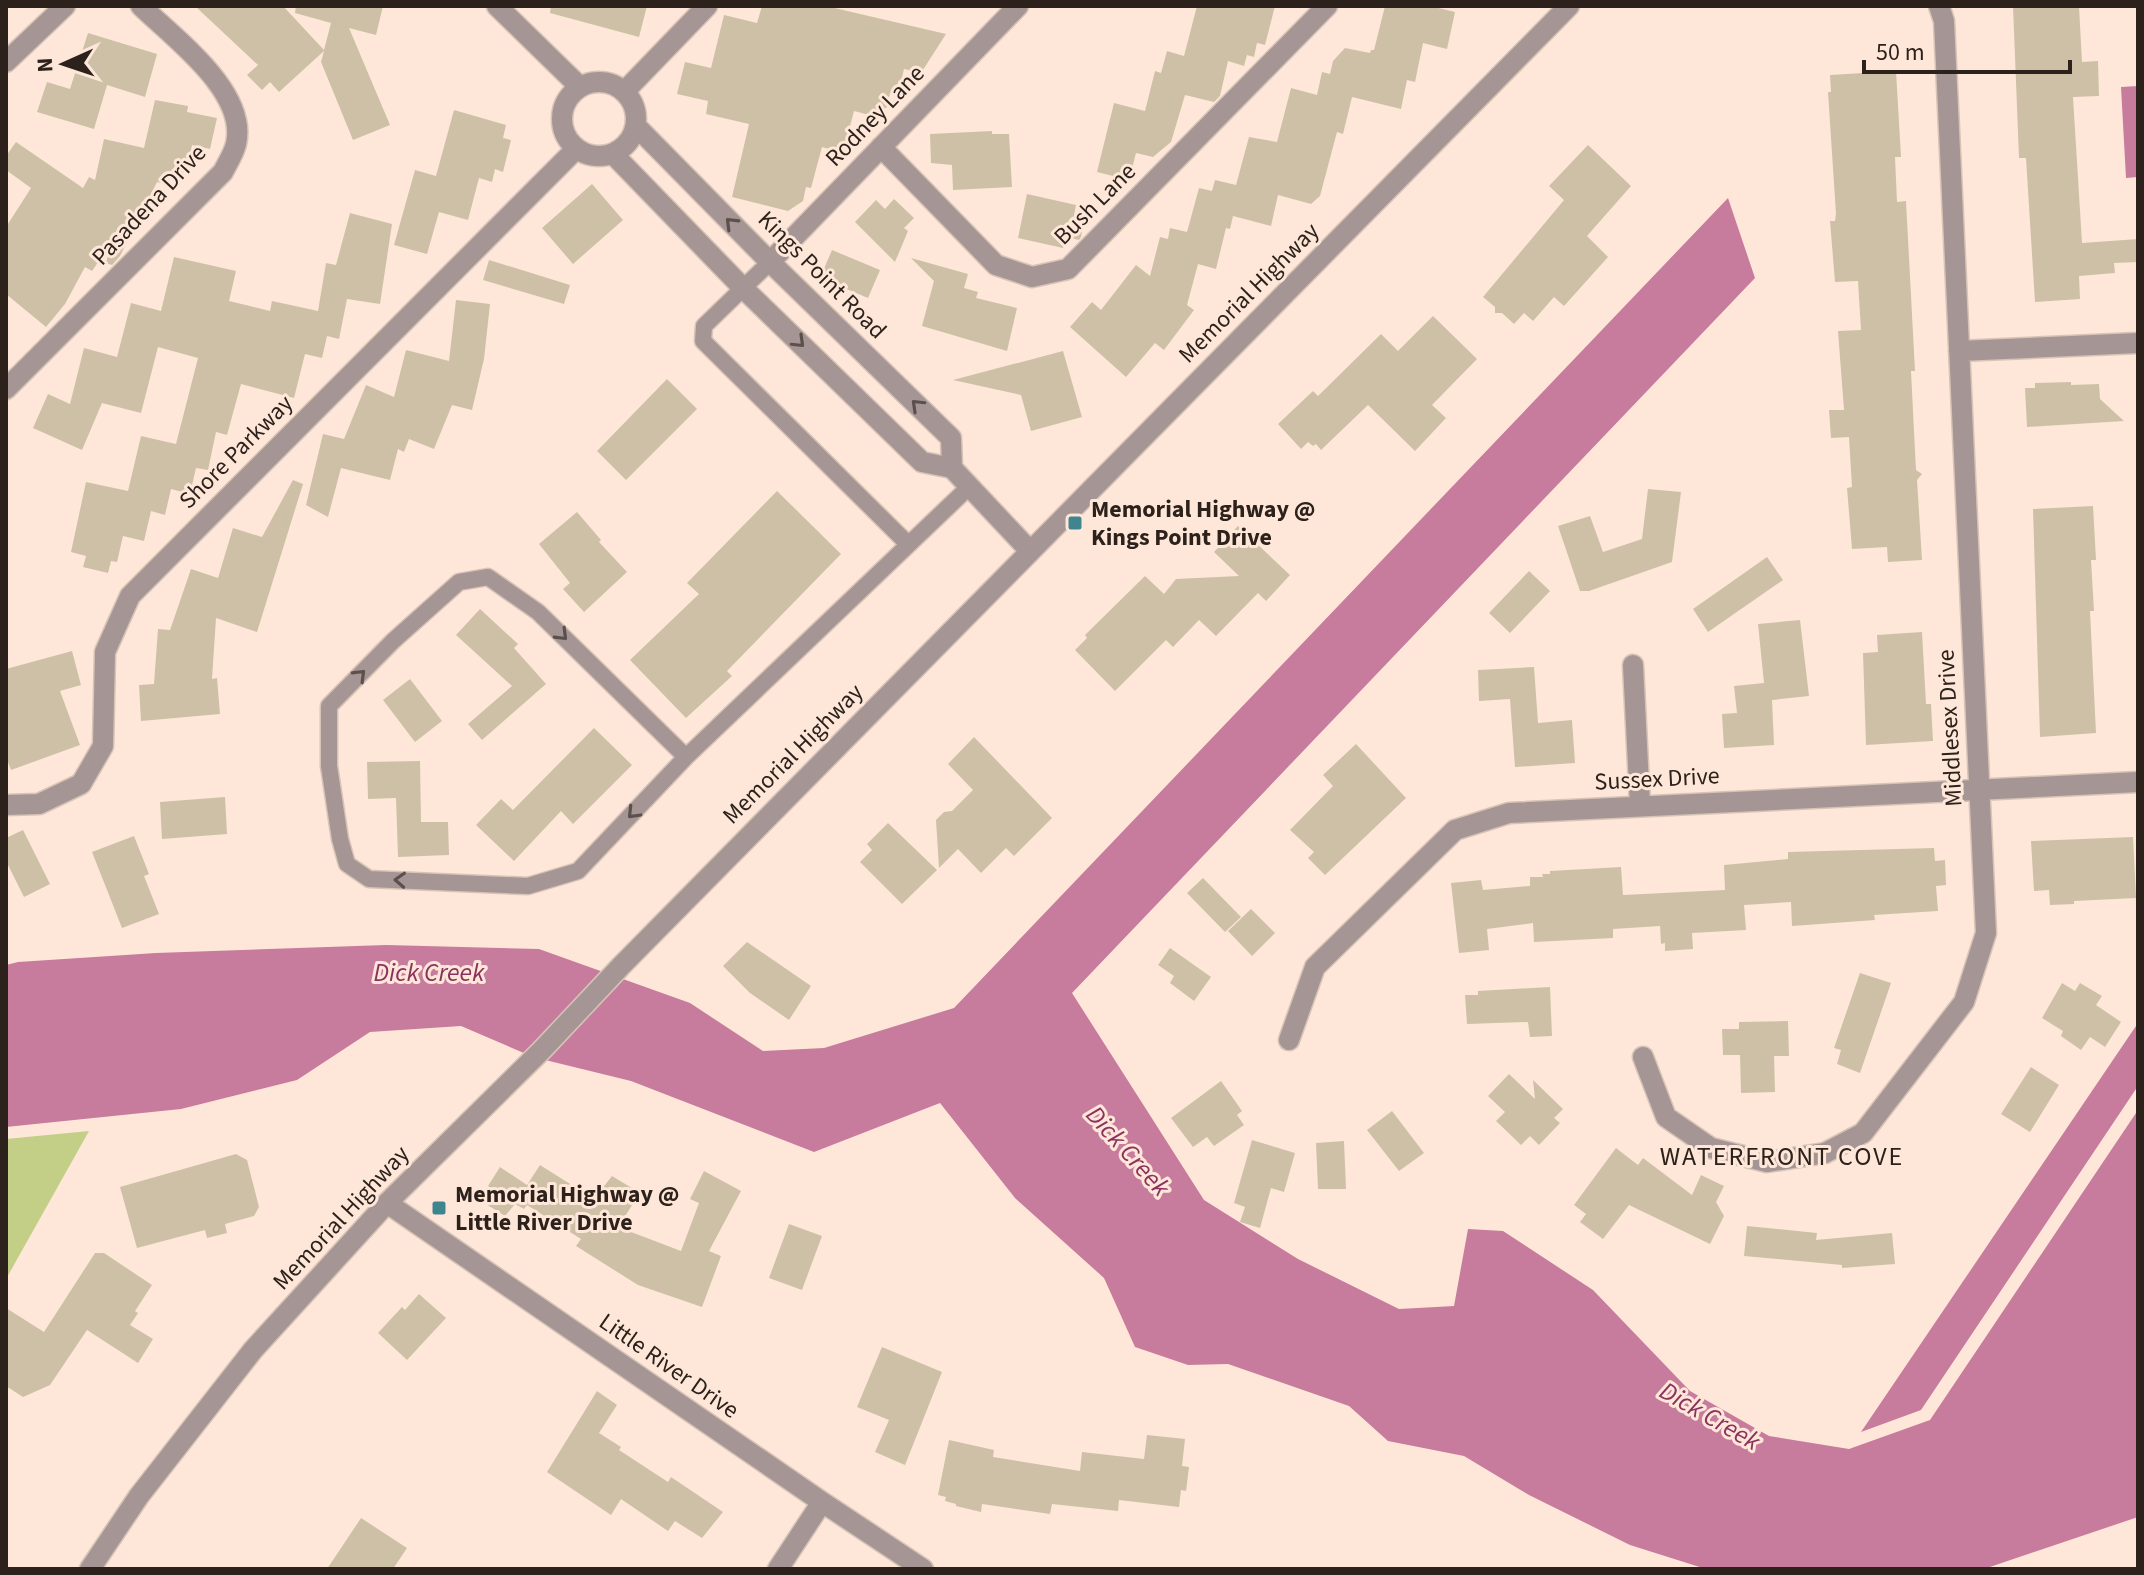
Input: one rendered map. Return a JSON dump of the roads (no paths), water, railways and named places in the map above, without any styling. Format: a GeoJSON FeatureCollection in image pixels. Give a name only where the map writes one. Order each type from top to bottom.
{"type":"FeatureCollection","features":[{"type":"Feature","properties":{"kind":"street"},"geometry":{"type":"LineString","coordinates":[[6,62],[65,6]]}},
{"type":"Feature","properties":{"kind":"street","name":"Pasadena Drive"},"geometry":{"type":"LineString","coordinates":[[6,389],[223,172],[236,144],[236,113],[224,88],[141,6]]}},
{"type":"Feature","properties":{"kind":"street"},"geometry":{"type":"LineString","coordinates":[[497,6],[580,87]]}},
{"type":"Feature","properties":{"kind":"street"},"geometry":{"type":"LineString","coordinates":[[624,92],[707,6]]}},
{"type":"Feature","properties":{"kind":"street","name":"Rodney Lane"},"geometry":{"type":"LineString","coordinates":[[770,262],[1018,6]]}},
{"type":"Feature","properties":{"kind":"street","name":"Bush Lane"},"geometry":{"type":"LineString","coordinates":[[881,147],[996,265],[1032,277],[1068,269],[1327,6]]}},
{"type":"Feature","properties":{"kind":"street","name":"Memorial Highway"},"geometry":{"type":"LineString","coordinates":[[90,1569],[139,1496],[253,1350],[387,1203],[541,1051],[621,966],[1569,6]]}},
{"type":"Feature","properties":{"kind":"street","name":"Middlesex Drive"},"geometry":{"type":"LineString","coordinates":[[1643,1057],[1666,1117],[1711,1148],[1767,1162],[1825,1153],[1863,1133],[1964,1002],[1986,933],[1944,21],[1939,6]]}},
{"type":"Feature","properties":{"kind":"street"},"geometry":{"type":"LineString","coordinates":[[603,82],[624,92],[636,113],[636,126],[631,138],[613,154],[600,157],[576,149],[567,139],[562,116],[565,105],[580,87],[603,82]]}},
{"type":"Feature","properties":{"kind":"street","name":"Kings Point Road"},"geometry":{"type":"LineString","coordinates":[[636,126],[951,438],[952,468]]}},
{"type":"Feature","properties":{"kind":"street","name":"Shore Parkway"},"geometry":{"type":"LineString","coordinates":[[6,805],[39,804],[81,784],[103,746],[105,652],[130,596],[576,149]]}},
{"type":"Feature","properties":{"kind":"street"},"geometry":{"type":"LineString","coordinates":[[613,154],[743,288],[922,462],[952,468],[1030,551]]}},
{"type":"Feature","properties":{"kind":"street"},"geometry":{"type":"LineString","coordinates":[[1959,351],[2138,343]]}},
{"type":"Feature","properties":{"kind":"street"},"geometry":{"type":"LineString","coordinates":[[1633,665],[1640,805]]}},
{"type":"Feature","properties":{"kind":"street","name":"Sussex Drive"},"geometry":{"type":"LineString","coordinates":[[1289,1040],[1315,967],[1455,830],[1509,813],[2138,782]]}},
{"type":"Feature","properties":{"kind":"street","name":"Little River Drive"},"geometry":{"type":"LineString","coordinates":[[387,1203],[923,1569]]}},
{"type":"Feature","properties":{"kind":"street"},"geometry":{"type":"LineString","coordinates":[[778,1569],[822,1502]]}},
{"type":"Feature","properties":{"kind":"lane"},"geometry":{"type":"LineString","coordinates":[[770,262],[704,326],[703,341],[908,544]]}},
{"type":"Feature","properties":{"kind":"lane"},"geometry":{"type":"LineString","coordinates":[[686,757],[538,612],[488,577],[459,582],[393,641],[329,706],[329,766],[340,839],[347,864],[369,879],[528,886],[578,871],[686,757],[970,486]]}},
{"type":"Feature","properties":{"kind":"water"},"geometry":{"type":"Polygon","coordinates":[[[2138,86],[2138,177],[2126,178],[2121,87],[2138,86]]]}},
{"type":"Feature","properties":{"kind":"water","name":"Dick Creek"},"geometry":{"type":"Polygon","coordinates":[[[1728,198],[1755,278],[1072,993],[1204,1200],[1298,1259],[1399,1309],[1454,1306],[1468,1229],[1503,1231],[1593,1290],[1690,1391],[1769,1436],[1849,1449],[1930,1420],[2138,1110],[2138,1517],[1984,1569],[1706,1569],[1630,1545],[1529,1495],[1464,1456],[1388,1441],[1349,1406],[1228,1364],[1188,1365],[1135,1347],[1104,1278],[1015,1198],[940,1103],[814,1152],[631,1081],[533,1057],[461,1026],[370,1032],[297,1080],[181,1109],[6,1127],[6,965],[18,962],[156,953],[386,945],[539,949],[690,1003],[763,1051],[824,1048],[954,1008],[1728,198]]]}},
{"type":"Feature","properties":{"kind":"water"},"geometry":{"type":"Polygon","coordinates":[[[2138,1023],[2138,1086],[1921,1410],[1861,1432],[2138,1023]]]}},
{"type":"Feature","properties":{"kind":"place","name":"Memorial Highway @ Kings Point Drive"},"geometry":{"type":"Point","coordinates":[1075,523]}},
{"type":"Feature","properties":{"kind":"place","name":"Memorial Highway @ Little River Drive"},"geometry":{"type":"Point","coordinates":[439,1208]}},
{"type":"Feature","properties":{"kind":"district","name":"WATERFRONT COVE"},"geometry":{"type":"Point","coordinates":[1782,1156]}}]}
